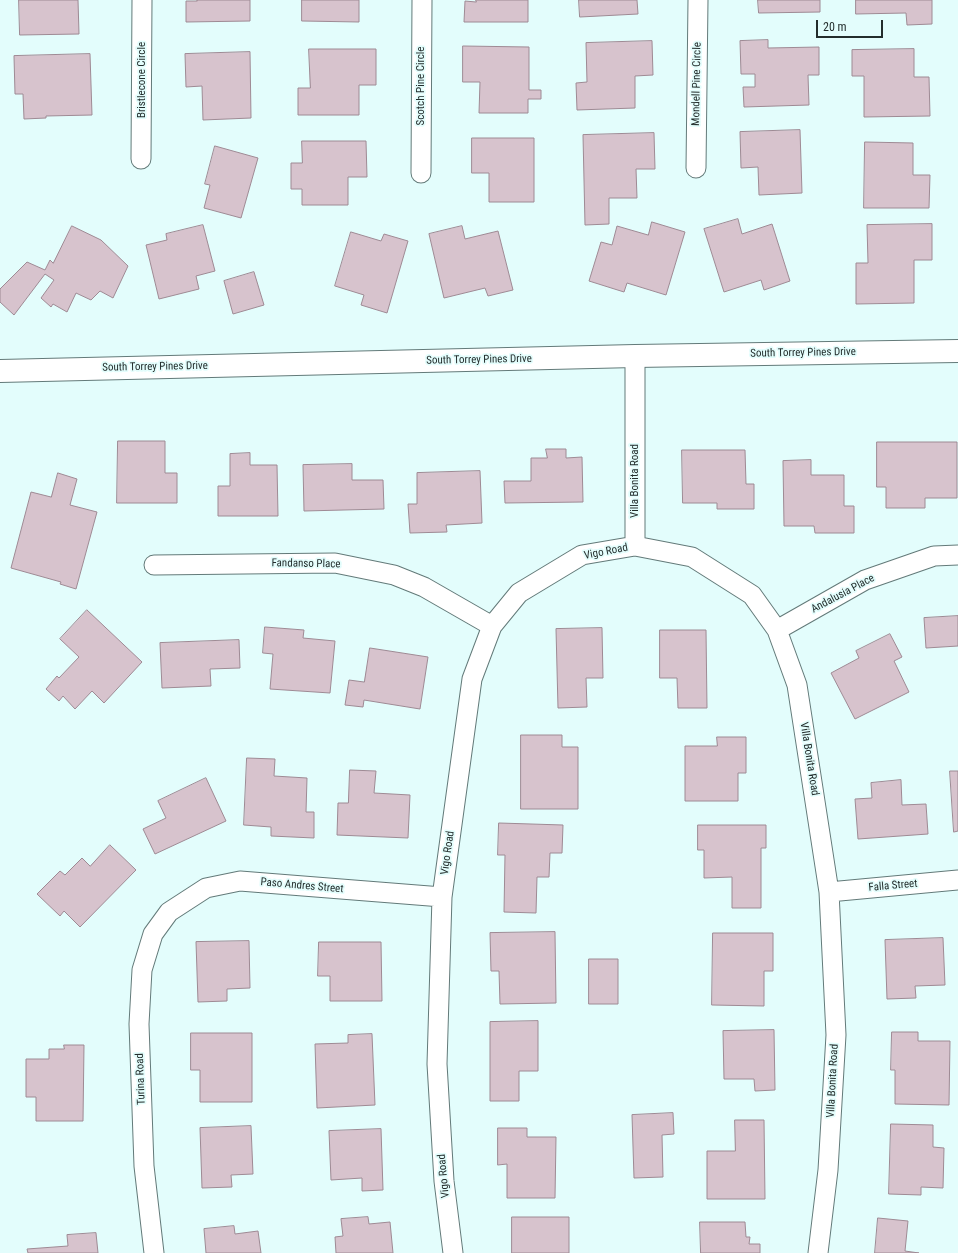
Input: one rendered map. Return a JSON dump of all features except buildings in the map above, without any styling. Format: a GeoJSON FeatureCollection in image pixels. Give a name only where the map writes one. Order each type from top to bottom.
{"type":"FeatureCollection","features":[{"type":"Feature","properties":{"kind":"main road","name":"South Torrey Pines Drive"},"geometry":{"type":"LineString","coordinates":[[0,371],[958,350]]}},
{"type":"Feature","properties":{"kind":"street","name":"Bristlecone Circle"},"geometry":{"type":"LineString","coordinates":[[141,159],[142,0]]}},
{"type":"Feature","properties":{"kind":"street","name":"Scotch Pine Circle"},"geometry":{"type":"LineString","coordinates":[[421,173],[422,0]]}},
{"type":"Feature","properties":{"kind":"street","name":"Mondell Pine Circle"},"geometry":{"type":"LineString","coordinates":[[696,168],[698,0]]}},
{"type":"Feature","properties":{"kind":"street","name":"Villa Bonita Road"},"geometry":{"type":"LineString","coordinates":[[635,356],[634,546],[692,557],[752,596],[777,630],[797,685],[829,892],[836,1034],[828,1170],[818,1253]]}},
{"type":"Feature","properties":{"kind":"street","name":"Vigo Road"},"geometry":{"type":"LineString","coordinates":[[453,1253],[444,1181],[437,1064],[442,897],[472,679],[492,626],[519,593],[582,555],[634,546]]}},
{"type":"Feature","properties":{"kind":"street","name":"Andalusia Place"},"geometry":{"type":"LineString","coordinates":[[777,630],[865,580],[934,556],[958,555]]}},
{"type":"Feature","properties":{"kind":"street","name":"Fandanso Place"},"geometry":{"type":"LineString","coordinates":[[154,564],[335,563],[394,575],[424,587],[492,626]]}},
{"type":"Feature","properties":{"kind":"street","name":"Falla Street"},"geometry":{"type":"LineString","coordinates":[[829,892],[958,880]]}},
{"type":"Feature","properties":{"kind":"street","name":"Paso Andres Street"},"geometry":{"type":"LineString","coordinates":[[169,912],[206,888],[240,881],[442,897]]}},
{"type":"Feature","properties":{"kind":"street","name":"Turina Road"},"geometry":{"type":"LineString","coordinates":[[154,1253],[144,1166],[139,1024],[142,970],[153,934],[169,912]]}}]}
